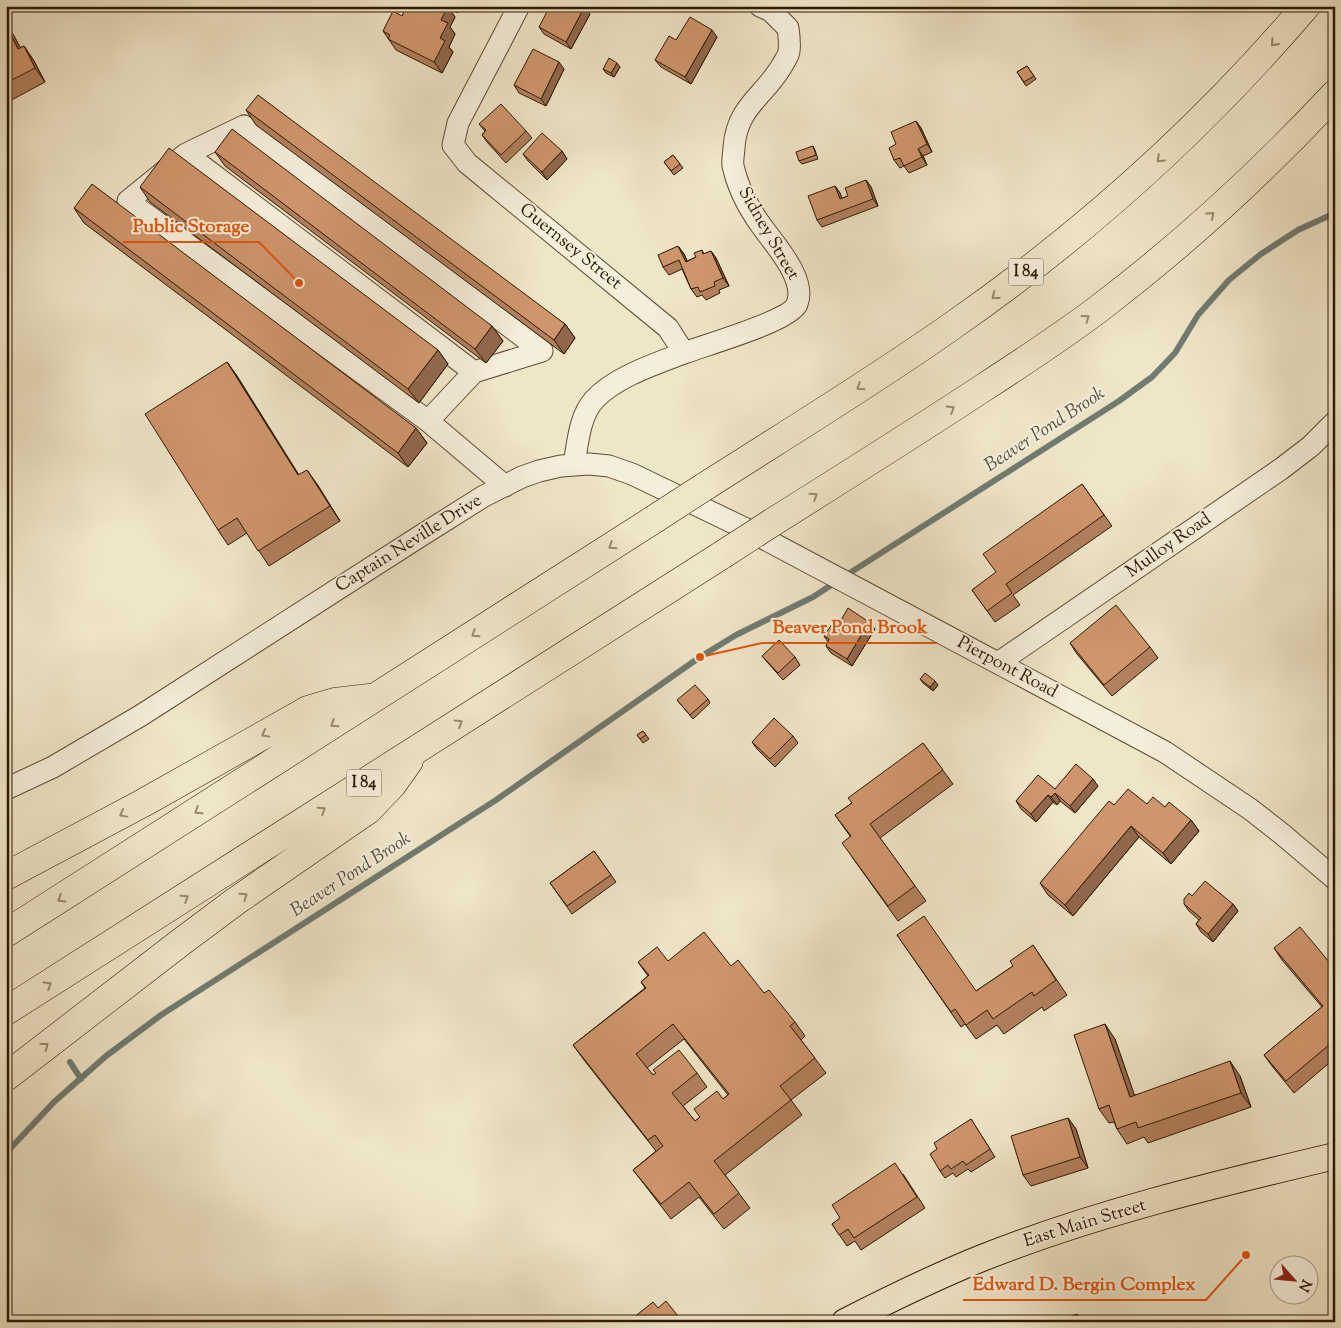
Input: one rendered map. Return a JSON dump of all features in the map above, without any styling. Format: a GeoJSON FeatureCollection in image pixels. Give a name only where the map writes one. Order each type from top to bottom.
{"type":"FeatureCollection","features":[{"type":"Feature","properties":{"kind":"highway","name":"I 84"},"geometry":{"type":"LineString","coordinates":[[6,933],[653,520],[952,326],[1069,238],[1113,201],[1191,130],[1261,58],[1306,6]]}},
{"type":"Feature","properties":{"kind":"highway","name":"I 84"},"geometry":{"type":"LineString","coordinates":[[6,1011],[1010,371],[1100,308],[1160,260],[1236,193],[1335,94]]}},
{"type":"Feature","properties":{"kind":"highway"},"geometry":{"type":"LineString","coordinates":[[6,876],[127,812],[308,710],[335,702],[376,697]]}},
{"type":"Feature","properties":{"kind":"highway"},"geometry":{"type":"LineString","coordinates":[[6,1077],[188,936],[368,810],[392,785],[415,750]]}},
{"type":"Feature","properties":{"kind":"main road","name":"East Main Street"},"geometry":{"type":"LineString","coordinates":[[845,1322],[982,1258],[1058,1231],[1160,1201],[1335,1156]]}},
{"type":"Feature","properties":{"kind":"street","name":"Guernsey Street"},"geometry":{"type":"LineString","coordinates":[[519,6],[458,124],[453,145],[466,163],[668,328],[684,353]]}},
{"type":"Feature","properties":{"kind":"street","name":"Sidney Street"},"geometry":{"type":"LineString","coordinates":[[684,353],[766,324],[792,311],[797,304],[800,291],[794,275],[782,254],[756,218],[738,185],[733,164],[735,140],[743,114],[777,74],[789,52],[788,28],[771,11],[760,6]]}},
{"type":"Feature","properties":{"kind":"street"},"geometry":{"type":"LineString","coordinates":[[428,421],[474,372],[542,351],[244,126],[186,154],[128,201],[428,421],[505,486]]}},
{"type":"Feature","properties":{"kind":"street"},"geometry":{"type":"LineString","coordinates":[[186,154],[474,372]]}},
{"type":"Feature","properties":{"kind":"street"},"geometry":{"type":"LineString","coordinates":[[574,464],[583,418],[593,401],[608,388],[626,377],[684,353]]}},
{"type":"Feature","properties":{"kind":"street","name":"Mulloy Road"},"geometry":{"type":"LineString","coordinates":[[998,663],[1281,468],[1311,446],[1335,422]]}},
{"type":"Feature","properties":{"kind":"street","name":"Captain Neville Drive"},"geometry":{"type":"LineString","coordinates":[[6,789],[53,767],[140,716],[429,530],[505,486],[539,471],[574,464]]}},
{"type":"Feature","properties":{"kind":"street","name":"Pierpont Road"},"geometry":{"type":"LineString","coordinates":[[574,464],[604,466],[632,474],[744,528],[1150,744],[1191,768],[1274,828],[1335,879]]}},
{"type":"Feature","properties":{"kind":"building"},"geometry":{"type":"Polygon","coordinates":[[[407,6],[448,6],[441,20],[448,23],[440,38],[445,41],[434,62],[388,39],[390,35],[383,31],[393,11],[402,16],[407,6]]]}},
{"type":"Feature","properties":{"kind":"building"},"geometry":{"type":"Polygon","coordinates":[[[550,6],[585,6],[566,42],[539,27],[550,6]]]}},
{"type":"Feature","properties":{"kind":"building"},"geometry":{"type":"Polygon","coordinates":[[[690,17],[712,30],[685,77],[655,60],[669,36],[676,40],[690,17]]]}},
{"type":"Feature","properties":{"kind":"building"},"geometry":{"type":"Polygon","coordinates":[[[6,25],[18,49],[24,46],[35,68],[6,83],[6,25]]]}},
{"type":"Feature","properties":{"kind":"building"},"geometry":{"type":"Polygon","coordinates":[[[533,49],[559,62],[541,99],[514,85],[533,49]]]}},
{"type":"Feature","properties":{"kind":"building"},"geometry":{"type":"Polygon","coordinates":[[[609,58],[617,63],[611,73],[603,69],[609,58]]]}},
{"type":"Feature","properties":{"kind":"building"},"geometry":{"type":"Polygon","coordinates":[[[1027,66],[1034,76],[1024,82],[1017,72],[1027,66]]]}},
{"type":"Feature","properties":{"kind":"building"},"geometry":{"type":"Polygon","coordinates":[[[258,95],[565,324],[554,340],[246,110],[258,95]]]}},
{"type":"Feature","properties":{"kind":"building"},"geometry":{"type":"Polygon","coordinates":[[[501,104],[526,131],[501,155],[482,135],[486,130],[479,124],[501,104]]]}},
{"type":"Feature","properties":{"kind":"building"},"geometry":{"type":"Polygon","coordinates":[[[916,121],[927,144],[918,149],[922,157],[904,166],[900,158],[894,160],[889,148],[896,144],[891,132],[916,121]]]}},
{"type":"Feature","properties":{"kind":"building"},"geometry":{"type":"Polygon","coordinates":[[[232,129],[492,326],[475,349],[215,152],[232,129]]]}},
{"type":"Feature","properties":{"kind":"building"},"geometry":{"type":"Polygon","coordinates":[[[542,133],[562,151],[542,172],[523,154],[542,133]]]}},
{"type":"Feature","properties":{"kind":"building"},"geometry":{"type":"Polygon","coordinates":[[[813,146],[816,155],[799,161],[796,152],[813,146]]]}},
{"type":"Feature","properties":{"kind":"building"},"geometry":{"type":"Polygon","coordinates":[[[169,148],[438,350],[408,389],[140,187],[169,148]]]}},
{"type":"Feature","properties":{"kind":"building"},"geometry":{"type":"Polygon","coordinates":[[[673,155],[680,164],[671,171],[664,162],[673,155]]]}},
{"type":"Feature","properties":{"kind":"building"},"geometry":{"type":"Polygon","coordinates":[[[866,180],[873,199],[817,220],[808,196],[835,186],[840,199],[848,196],[845,188],[866,180]]]}},
{"type":"Feature","properties":{"kind":"building"},"geometry":{"type":"Polygon","coordinates":[[[92,184],[416,428],[398,453],[74,208],[92,184]]]}},
{"type":"Feature","properties":{"kind":"building"},"geometry":{"type":"Polygon","coordinates":[[[678,246],[686,262],[696,257],[694,253],[702,250],[703,254],[711,251],[723,278],[714,282],[715,286],[700,292],[698,287],[691,289],[679,260],[663,267],[658,255],[678,246]]]}},
{"type":"Feature","properties":{"kind":"building"},"geometry":{"type":"Polygon","coordinates":[[[227,362],[298,475],[307,470],[330,506],[258,551],[237,518],[218,530],[145,414],[227,362]]]}},
{"type":"Feature","properties":{"kind":"building"},"geometry":{"type":"Polygon","coordinates":[[[1082,484],[1104,515],[1006,584],[1012,593],[987,611],[972,590],[996,572],[983,554],[1082,484]]]}},
{"type":"Feature","properties":{"kind":"building"},"geometry":{"type":"Polygon","coordinates":[[[1116,605],[1150,647],[1104,685],[1070,643],[1116,605]]]}},
{"type":"Feature","properties":{"kind":"building"},"geometry":{"type":"Polygon","coordinates":[[[848,608],[869,622],[847,659],[826,646],[829,639],[824,636],[832,624],[837,627],[848,608]]]}},
{"type":"Feature","properties":{"kind":"building"},"geometry":{"type":"Polygon","coordinates":[[[779,640],[795,657],[778,673],[762,656],[779,640]]]}},
{"type":"Feature","properties":{"kind":"building"},"geometry":{"type":"Polygon","coordinates":[[[925,673],[935,681],[930,687],[920,679],[925,673]]]}},
{"type":"Feature","properties":{"kind":"building"},"geometry":{"type":"Polygon","coordinates":[[[695,685],[708,699],[690,715],[677,700],[695,685]]]}},
{"type":"Feature","properties":{"kind":"building"},"geometry":{"type":"Polygon","coordinates":[[[774,718],[793,736],[770,759],[752,742],[774,718]]]}},
{"type":"Feature","properties":{"kind":"building"},"geometry":{"type":"Polygon","coordinates":[[[643,731],[646,735],[640,739],[637,735],[643,731]]]}},
{"type":"Feature","properties":{"kind":"building"},"geometry":{"type":"Polygon","coordinates":[[[923,743],[943,770],[870,824],[915,886],[888,906],[842,843],[851,836],[835,815],[852,803],[848,798],[923,743]]]}},
{"type":"Feature","properties":{"kind":"building"},"geometry":{"type":"Polygon","coordinates":[[[1076,764],[1093,779],[1070,806],[1055,793],[1051,797],[1048,795],[1031,814],[1016,801],[1038,775],[1055,789],[1076,764]]]}},
{"type":"Feature","properties":{"kind":"building"},"geometry":{"type":"Polygon","coordinates":[[[1128,789],[1147,804],[1153,797],[1165,807],[1169,802],[1191,820],[1163,853],[1131,826],[1065,905],[1040,883],[1109,801],[1114,805],[1128,789]]]}},
{"type":"Feature","properties":{"kind":"building"},"geometry":{"type":"Polygon","coordinates":[[[594,851],[611,875],[567,906],[550,883],[594,851]]]}},
{"type":"Feature","properties":{"kind":"building"},"geometry":{"type":"Polygon","coordinates":[[[1205,881],[1233,904],[1208,934],[1196,924],[1201,918],[1184,904],[1184,899],[1189,893],[1192,896],[1205,881]]]}},
{"type":"Feature","properties":{"kind":"building"},"geometry":{"type":"Polygon","coordinates":[[[924,916],[976,991],[1013,966],[1010,961],[1033,945],[1056,980],[1034,996],[1032,992],[993,1019],[987,1010],[966,1025],[955,1009],[951,1012],[897,935],[924,916]]]}},
{"type":"Feature","properties":{"kind":"building"},"geometry":{"type":"Polygon","coordinates":[[[1300,927],[1335,969],[1335,1040],[1286,1081],[1264,1055],[1323,1006],[1274,948],[1300,927]]]}},
{"type":"Feature","properties":{"kind":"building"},"geometry":{"type":"Polygon","coordinates":[[[704,932],[731,966],[738,960],[764,993],[769,990],[795,1022],[790,1026],[815,1058],[780,1086],[791,1100],[714,1161],[739,1193],[714,1214],[689,1182],[661,1204],[633,1170],[663,1146],[655,1135],[648,1140],[573,1045],[646,988],[641,982],[649,975],[638,962],[657,947],[668,961],[704,932]],[[673,1024],[636,1054],[653,1075],[656,1073],[653,1070],[679,1050],[697,1073],[672,1093],[695,1121],[700,1117],[694,1109],[717,1091],[723,1099],[729,1094],[673,1024]]]}},
{"type":"Feature","properties":{"kind":"building"},"geometry":{"type":"Polygon","coordinates":[[[1105,1024],[1130,1097],[1230,1061],[1241,1093],[1138,1128],[1136,1122],[1117,1129],[1109,1105],[1099,1109],[1074,1035],[1105,1024]]]}},
{"type":"Feature","properties":{"kind":"building"},"geometry":{"type":"Polygon","coordinates":[[[1068,1118],[1080,1157],[1023,1175],[1011,1136],[1068,1118]]]}},
{"type":"Feature","properties":{"kind":"building"},"geometry":{"type":"Polygon","coordinates":[[[971,1119],[990,1149],[966,1165],[963,1161],[951,1169],[948,1165],[940,1171],[930,1154],[937,1149],[934,1143],[971,1119]]]}},
{"type":"Feature","properties":{"kind":"building"},"geometry":{"type":"Polygon","coordinates":[[[895,1163],[917,1197],[854,1238],[848,1229],[839,1235],[832,1224],[840,1218],[832,1205],[895,1163]]]}},
{"type":"Feature","properties":{"kind":"building"},"geometry":{"type":"Polygon","coordinates":[[[666,1301],[681,1322],[628,1322],[653,1302],[658,1308],[666,1301]]]}},
{"type":"Feature","properties":{"kind":"building"},"geometry":{"type":"Polygon","coordinates":[[[1077,1314],[1080,1322],[1055,1322],[1077,1314]]]}},
{"type":"Feature","properties":{"kind":"waterway","name":"Beaver Pond Brook"},"geometry":{"type":"LineString","coordinates":[[845,576],[1119,401],[1152,377],[1175,353],[1198,315],[1229,280],[1261,254],[1298,230],[1335,213]]}},
{"type":"Feature","properties":{"kind":"waterway","name":"Beaver Pond Brook"},"geometry":{"type":"LineString","coordinates":[[6,1153],[54,1102],[106,1056],[161,1015],[496,800],[700,657],[736,635],[813,597],[836,582]]}},
{"type":"Feature","properties":{"kind":"waterway"},"geometry":{"type":"LineString","coordinates":[[70,1062],[81,1079]]}},
{"type":"Feature","properties":{"kind":"place","name":"Public Storage"},"geometry":{"type":"Point","coordinates":[299,283]}},
{"type":"Feature","properties":{"kind":"place","name":"Beaver Pond Brook"},"geometry":{"type":"Point","coordinates":[700,657]}},
{"type":"Feature","properties":{"kind":"place","name":"Edward D. Bergin Complex"},"geometry":{"type":"Point","coordinates":[1246,1255]}}]}
